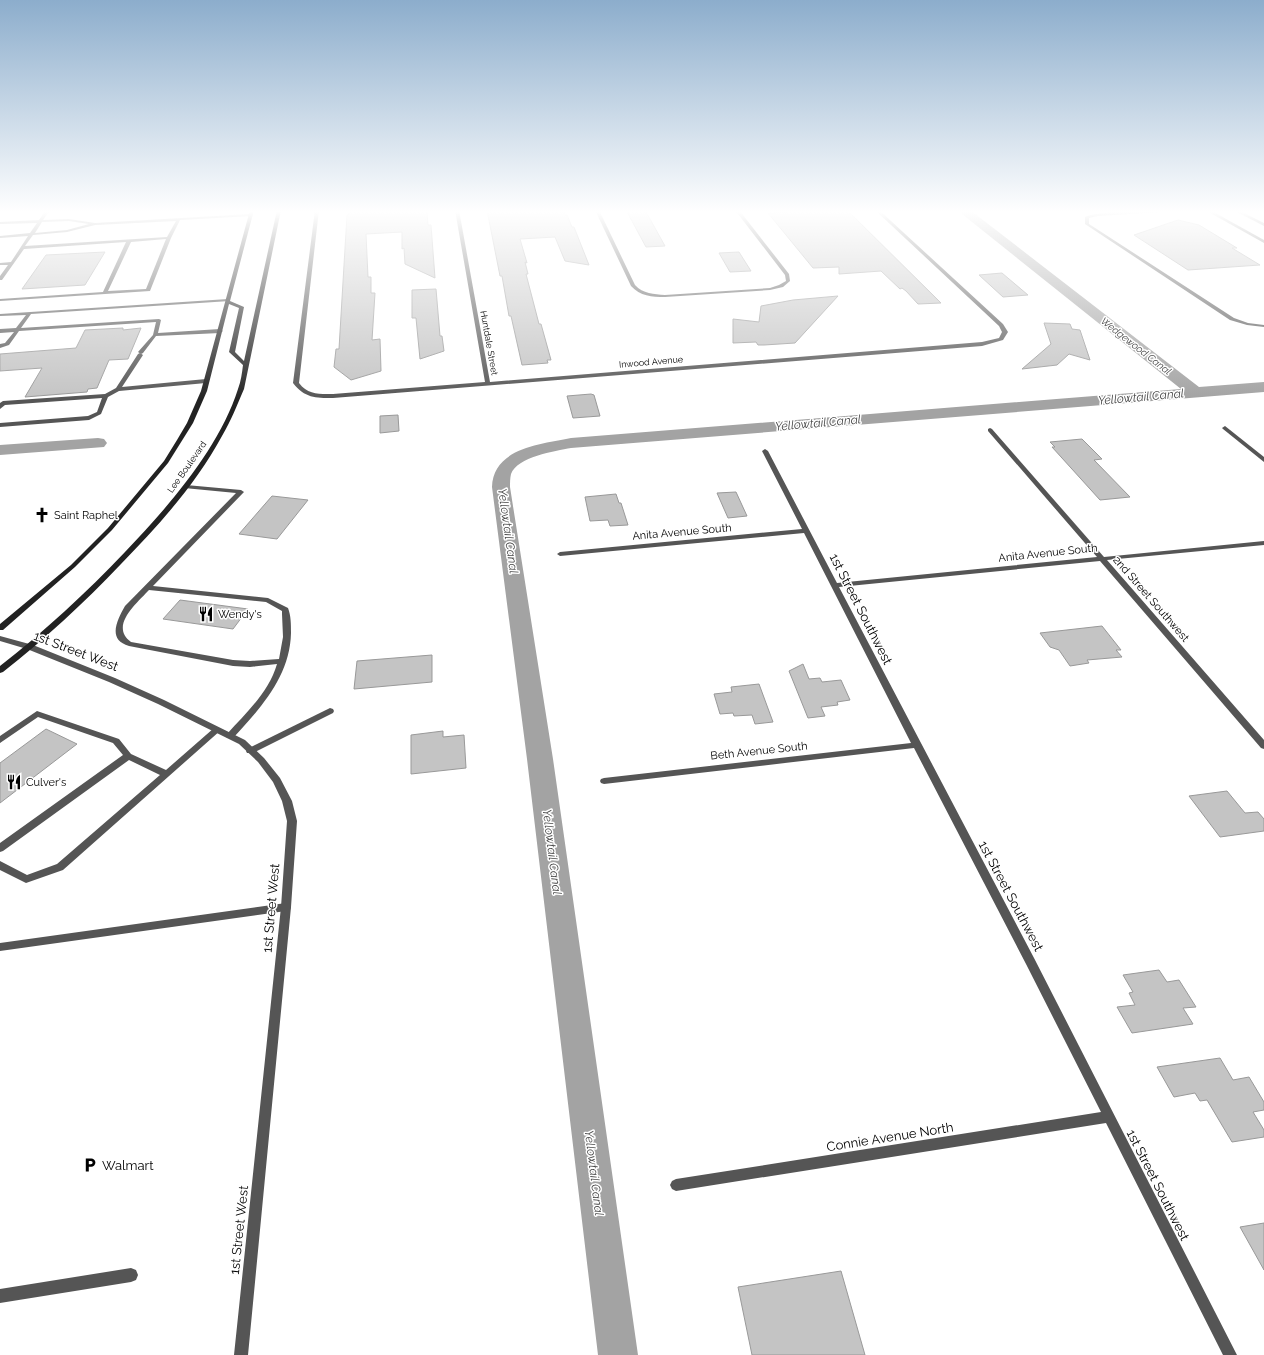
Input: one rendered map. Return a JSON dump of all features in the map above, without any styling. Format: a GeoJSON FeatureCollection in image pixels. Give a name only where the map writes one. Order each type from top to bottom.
{"type":"FeatureCollection","features":[{"type":"Feature","properties":{"kind":"main road","name":"Lee Boulevard"},"geometry":{"type":"LineString","coordinates":[[0,628],[73,566],[110,529],[161,468],[190,423],[206,381],[235,273]]}},
{"type":"Feature","properties":{"kind":"main road","name":"Lee Boulevard"},"geometry":{"type":"LineString","coordinates":[[0,670],[30,647],[103,579],[153,527],[186,487],[213,449],[227,423],[241,389],[265,273]]}},
{"type":"Feature","properties":{"kind":"main road"},"geometry":{"type":"LineString","coordinates":[[228,301],[242,307],[232,352],[246,364]]}},
{"type":"Feature","properties":{"kind":"street"},"geometry":{"type":"LineString","coordinates":[[105,293],[114,273]]}},
{"type":"Feature","properties":{"kind":"street"},"geometry":{"type":"LineString","coordinates":[[0,300],[148,290],[155,273]]}},
{"type":"Feature","properties":{"kind":"street","name":"Inwood Avenue"},"geometry":{"type":"LineString","coordinates":[[309,273],[296,383],[302,392],[317,396],[488,384],[982,344],[1001,339],[1005,332],[1001,325],[945,273]]}},
{"type":"Feature","properties":{"kind":"street","name":"Huntdale Street"},"geometry":{"type":"LineString","coordinates":[[468,273],[488,384]]}},
{"type":"Feature","properties":{"kind":"street"},"geometry":{"type":"LineString","coordinates":[[627,273],[633,286],[638,291],[650,295],[680,296],[770,289],[781,286],[788,281],[786,273]]}},
{"type":"Feature","properties":{"kind":"street"},"geometry":{"type":"LineString","coordinates":[[1160,273],[1232,319],[1247,324],[1264,326]]}},
{"type":"Feature","properties":{"kind":"street"},"geometry":{"type":"LineString","coordinates":[[0,315],[228,301]]}},
{"type":"Feature","properties":{"kind":"street"},"geometry":{"type":"LineString","coordinates":[[0,346],[7,344],[30,313]]}},
{"type":"Feature","properties":{"kind":"street"},"geometry":{"type":"LineString","coordinates":[[0,331],[159,320],[156,335],[140,354],[118,389]]}},
{"type":"Feature","properties":{"kind":"street"},"geometry":{"type":"LineString","coordinates":[[156,335],[220,331]]}},
{"type":"Feature","properties":{"kind":"street"},"geometry":{"type":"LineString","coordinates":[[0,406],[3,403],[106,396],[118,389],[206,381]]}},
{"type":"Feature","properties":{"kind":"street"},"geometry":{"type":"LineString","coordinates":[[0,425],[89,418],[99,413],[106,396]]}},
{"type":"Feature","properties":{"kind":"street"},"geometry":{"type":"LineString","coordinates":[[1225,428],[1264,460]]}},
{"type":"Feature","properties":{"kind":"street","name":"2nd Street Southwest"},"geometry":{"type":"LineString","coordinates":[[990,430],[1264,746]]}},
{"type":"Feature","properties":{"kind":"street","name":"1st Street Southwest"},"geometry":{"type":"LineString","coordinates":[[765,451],[1030,961],[1108,1118],[1230,1355]]}},
{"type":"Feature","properties":{"kind":"street"},"geometry":{"type":"LineString","coordinates":[[186,487],[241,492],[128,608],[120,625],[119,633],[122,640],[130,644],[233,663],[250,664],[282,661]]}},
{"type":"Feature","properties":{"kind":"street","name":"Anita Avenue South"},"geometry":{"type":"LineString","coordinates":[[560,554],[806,532]]}},
{"type":"Feature","properties":{"kind":"street","name":"Anita Avenue South"},"geometry":{"type":"LineString","coordinates":[[834,585],[1264,543]]}},
{"type":"Feature","properties":{"kind":"street"},"geometry":{"type":"LineString","coordinates":[[147,588],[268,600],[285,610],[288,618],[286,644],[277,675],[262,701],[230,736]]}},
{"type":"Feature","properties":{"kind":"street","name":"1st Street West"},"geometry":{"type":"LineString","coordinates":[[0,638],[30,647],[112,680],[161,702],[242,742],[261,760],[277,780],[287,801],[292,822],[286,907],[241,1355]]}},
{"type":"Feature","properties":{"kind":"street"},"geometry":{"type":"LineString","coordinates":[[250,751],[330,711]]}},
{"type":"Feature","properties":{"kind":"street"},"geometry":{"type":"LineString","coordinates":[[0,740],[37,714],[116,741],[128,756],[167,774]]}},
{"type":"Feature","properties":{"kind":"street"},"geometry":{"type":"LineString","coordinates":[[0,865],[26,879],[60,867],[217,730]]}},
{"type":"Feature","properties":{"kind":"street","name":"Beth Avenue South"},"geometry":{"type":"LineString","coordinates":[[604,781],[917,745]]}},
{"type":"Feature","properties":{"kind":"street"},"geometry":{"type":"LineString","coordinates":[[0,848],[128,756]]}},
{"type":"Feature","properties":{"kind":"street"},"geometry":{"type":"LineString","coordinates":[[0,947],[286,907]]}},
{"type":"Feature","properties":{"kind":"street","name":"Connie Avenue North"},"geometry":{"type":"LineString","coordinates":[[676,1185],[1108,1118]]}},
{"type":"Feature","properties":{"kind":"street"},"geometry":{"type":"LineString","coordinates":[[0,1296],[130,1274]]}},
{"type":"Feature","properties":{"kind":"building"},"geometry":{"type":"Polygon","coordinates":[[[33,273],[92,273],[85,285],[22,289],[33,273]]]}},
{"type":"Feature","properties":{"kind":"building"},"geometry":{"type":"Polygon","coordinates":[[[344,273],[368,273],[368,277],[371,277],[371,293],[375,293],[372,340],[380,339],[381,371],[351,380],[334,367],[336,349],[339,349],[344,273]]]}},
{"type":"Feature","properties":{"kind":"building"},"geometry":{"type":"Polygon","coordinates":[[[425,273],[435,273],[435,278],[425,273]]]}},
{"type":"Feature","properties":{"kind":"building"},"geometry":{"type":"Polygon","coordinates":[[[499,273],[528,273],[526,274],[539,324],[541,324],[551,360],[547,360],[548,363],[522,365],[511,316],[509,316],[502,276],[500,276],[499,273]]]}},
{"type":"Feature","properties":{"kind":"building"},"geometry":{"type":"Polygon","coordinates":[[[883,273],[911,273],[941,303],[918,304],[906,291],[902,288],[900,289],[883,273]]]}},
{"type":"Feature","properties":{"kind":"building"},"geometry":{"type":"Polygon","coordinates":[[[1002,273],[1028,295],[1003,297],[979,275],[1002,273]]]}},
{"type":"Feature","properties":{"kind":"building"},"geometry":{"type":"Polygon","coordinates":[[[436,289],[440,336],[442,336],[444,351],[420,359],[416,318],[412,318],[412,290],[436,289]]]}},
{"type":"Feature","properties":{"kind":"building"},"geometry":{"type":"Polygon","coordinates":[[[838,296],[795,343],[758,345],[756,342],[733,343],[733,319],[759,322],[761,306],[793,300],[838,296]]]}},
{"type":"Feature","properties":{"kind":"building"},"geometry":{"type":"Polygon","coordinates":[[[1044,323],[1070,324],[1072,329],[1080,330],[1090,360],[1069,354],[1057,365],[1022,369],[1051,344],[1044,323]]]}},
{"type":"Feature","properties":{"kind":"building"},"geometry":{"type":"Polygon","coordinates":[[[123,328],[123,330],[141,328],[128,359],[109,360],[97,388],[88,389],[87,392],[25,397],[42,368],[0,371],[0,354],[76,348],[85,330],[123,328]]]}},
{"type":"Feature","properties":{"kind":"building"},"geometry":{"type":"Polygon","coordinates":[[[594,395],[600,416],[573,418],[567,396],[594,395]]]}},
{"type":"Feature","properties":{"kind":"building"},"geometry":{"type":"Polygon","coordinates":[[[398,415],[399,431],[380,433],[380,416],[398,415]]]}},
{"type":"Feature","properties":{"kind":"building"},"geometry":{"type":"Polygon","coordinates":[[[1082,439],[1102,459],[1094,460],[1130,497],[1100,500],[1052,447],[1055,447],[1050,442],[1082,439]]]}},
{"type":"Feature","properties":{"kind":"building"},"geometry":{"type":"Polygon","coordinates":[[[736,492],[747,516],[728,518],[717,493],[736,492]]]}},
{"type":"Feature","properties":{"kind":"building"},"geometry":{"type":"Polygon","coordinates":[[[616,494],[619,503],[621,503],[628,525],[610,526],[608,520],[590,521],[585,497],[616,494]]]}},
{"type":"Feature","properties":{"kind":"building"},"geometry":{"type":"Polygon","coordinates":[[[272,496],[308,500],[277,539],[239,534],[272,496]]]}},
{"type":"Feature","properties":{"kind":"building","name":"Wendy's"},"geometry":{"type":"Polygon","coordinates":[[[180,600],[248,609],[233,629],[163,619],[180,600]]]}},
{"type":"Feature","properties":{"kind":"building"},"geometry":{"type":"Polygon","coordinates":[[[1102,626],[1121,650],[1116,650],[1122,657],[1087,660],[1089,663],[1070,666],[1059,650],[1050,647],[1040,633],[1102,626]]]}},
{"type":"Feature","properties":{"kind":"building"},"geometry":{"type":"Polygon","coordinates":[[[432,655],[432,682],[354,689],[357,661],[432,655]]]}},
{"type":"Feature","properties":{"kind":"building"},"geometry":{"type":"Polygon","coordinates":[[[803,664],[809,679],[820,678],[822,682],[841,680],[850,700],[837,702],[838,705],[821,707],[825,716],[808,718],[789,671],[803,664]]]}},
{"type":"Feature","properties":{"kind":"building"},"geometry":{"type":"Polygon","coordinates":[[[759,684],[773,722],[755,724],[752,715],[734,716],[733,713],[720,714],[714,694],[732,692],[731,687],[759,684]]]}},
{"type":"Feature","properties":{"kind":"building","name":"Culver's"},"geometry":{"type":"Polygon","coordinates":[[[46,729],[77,744],[0,803],[0,763],[46,729]]]}},
{"type":"Feature","properties":{"kind":"building"},"geometry":{"type":"Polygon","coordinates":[[[443,731],[443,737],[464,735],[466,768],[411,774],[411,735],[443,731]]]}},
{"type":"Feature","properties":{"kind":"building"},"geometry":{"type":"Polygon","coordinates":[[[1227,791],[1245,813],[1258,812],[1264,819],[1264,831],[1220,837],[1189,796],[1227,791]]]}},
{"type":"Feature","properties":{"kind":"building"},"geometry":{"type":"Polygon","coordinates":[[[1159,970],[1167,982],[1179,980],[1196,1007],[1183,1008],[1193,1024],[1132,1033],[1117,1007],[1135,1005],[1129,993],[1133,992],[1123,975],[1159,970]]]}},
{"type":"Feature","properties":{"kind":"building"},"geometry":{"type":"Polygon","coordinates":[[[1220,1058],[1233,1080],[1249,1077],[1264,1102],[1264,1110],[1253,1112],[1264,1130],[1264,1137],[1232,1142],[1207,1100],[1200,1101],[1195,1093],[1174,1097],[1157,1067],[1220,1058]]]}},
{"type":"Feature","properties":{"kind":"building"},"geometry":{"type":"Polygon","coordinates":[[[1264,1223],[1264,1270],[1240,1227],[1264,1223]]]}},
{"type":"Feature","properties":{"kind":"building"},"geometry":{"type":"Polygon","coordinates":[[[841,1271],[865,1355],[752,1355],[738,1287],[841,1271]]]}},
{"type":"Feature","properties":{"kind":"waterway","name":"Wedgewood Canal"},"geometry":{"type":"LineString","coordinates":[[1044,273],[1195,393]]}},
{"type":"Feature","properties":{"kind":"waterway","name":"Yellowtail Canal"},"geometry":{"type":"LineString","coordinates":[[1195,393],[1264,387]]}},
{"type":"Feature","properties":{"kind":"waterway","name":"Yellowtail Canal"},"geometry":{"type":"LineString","coordinates":[[618,1355],[540,759],[501,487],[502,474],[506,467],[513,460],[532,452],[571,443],[1195,393]]}},
{"type":"Feature","properties":{"kind":"waterway"},"geometry":{"type":"LineString","coordinates":[[0,450],[98,443]]}},
{"type":"Feature","properties":{"kind":"place","name":"Saint Raphel"},"geometry":{"type":"Point","coordinates":[42,515]}},
{"type":"Feature","properties":{"kind":"place","name":"Wendy's"},"geometry":{"type":"Point","coordinates":[206,614]}},
{"type":"Feature","properties":{"kind":"place","name":"Culver's"},"geometry":{"type":"Point","coordinates":[14,782]}},
{"type":"Feature","properties":{"kind":"place","name":"Walmart"},"geometry":{"type":"Point","coordinates":[90,1165]}}]}
